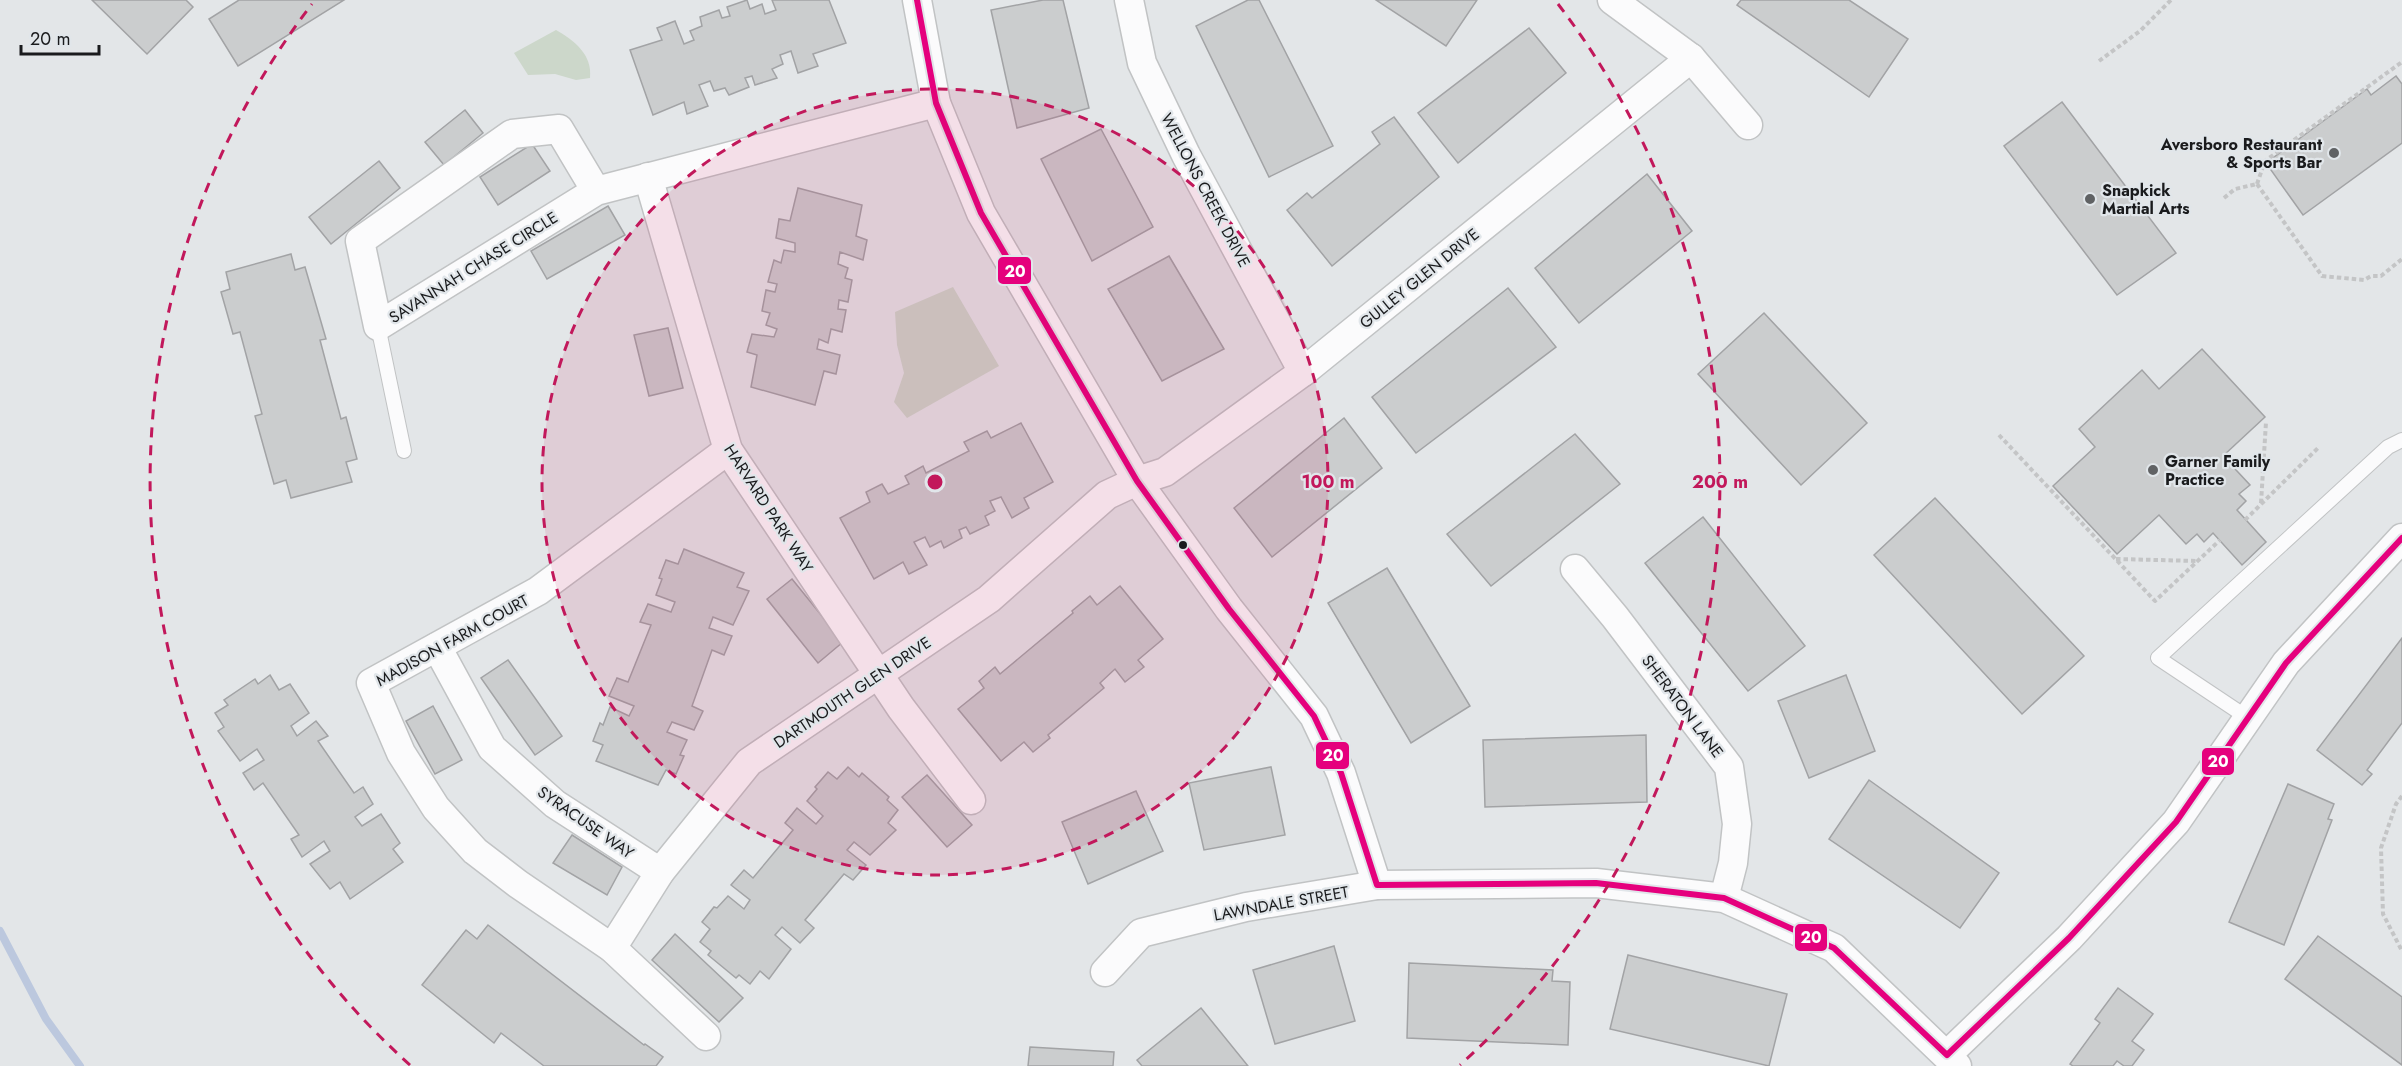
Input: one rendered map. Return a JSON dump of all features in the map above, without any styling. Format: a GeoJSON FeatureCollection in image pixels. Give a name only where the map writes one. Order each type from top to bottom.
{"type":"FeatureCollection","features":[{"type":"Feature","properties":{"kind":"street"},"geometry":{"type":"LineString","coordinates":[[918,0],[936,104],[981,213],[1137,481],[1229,609],[1314,716],[1341,773],[1377,885]]}},
{"type":"Feature","properties":{"kind":"street","name":"WELLONS CREEK DRIVE"},"geometry":{"type":"LineString","coordinates":[[1129,0],[1142,63],[1186,155],[1303,372]]}},
{"type":"Feature","properties":{"kind":"street"},"geometry":{"type":"LineString","coordinates":[[1612,0],[1691,58],[1748,125]]}},
{"type":"Feature","properties":{"kind":"street","name":"GULLEY GLEN DRIVE"},"geometry":{"type":"LineString","coordinates":[[1137,481],[1165,472],[1303,372],[1691,58]]}},
{"type":"Feature","properties":{"kind":"street","name":"SAVANNAH CHASE CIRCLE"},"geometry":{"type":"LineString","coordinates":[[596,191],[559,129],[512,134],[360,241],[378,326],[596,191],[936,104]]}},
{"type":"Feature","properties":{"kind":"street","name":"HARVARD PARK WAY"},"geometry":{"type":"LineString","coordinates":[[648,177],[728,450],[901,708],[971,800]]}},
{"type":"Feature","properties":{"kind":"street","name":"MADISON FARM COURT"},"geometry":{"type":"LineString","coordinates":[[706,1036],[612,948],[518,885],[475,851],[436,808],[401,753],[371,683],[538,591],[728,450]]}},
{"type":"Feature","properties":{"kind":"street","name":"DARTMOUTH GLEN DRIVE"},"geometry":{"type":"LineString","coordinates":[[612,948],[660,872],[749,762],[989,599],[1107,495],[1137,481]]}},
{"type":"Feature","properties":{"kind":"street"},"geometry":{"type":"LineString","coordinates":[[1952,1061],[2169,830],[2286,663],[2402,538]]}},
{"type":"Feature","properties":{"kind":"street","name":"SHERATON LANE"},"geometry":{"type":"LineString","coordinates":[[1575,569],[1615,617],[1729,766],[1737,824],[1733,863],[1724,898]]}},
{"type":"Feature","properties":{"kind":"street","name":"SYRACUSE WAY"},"geometry":{"type":"LineString","coordinates":[[437,647],[492,748],[555,804],[660,872]]}},
{"type":"Feature","properties":{"kind":"street","name":"LAWNDALE STREET"},"geometry":{"type":"LineString","coordinates":[[1105,972],[1141,933],[1246,906],[1377,885],[1596,883],[1724,898],[1834,948],[1952,1061]]}},
{"type":"Feature","properties":{"kind":"lane"},"geometry":{"type":"LineString","coordinates":[[378,326],[404,451]]}},
{"type":"Feature","properties":{"kind":"lane"},"geometry":{"type":"LineString","coordinates":[[2248,718],[2158,658],[2388,447],[2402,440]]}},
{"type":"Feature","properties":{"kind":"path"},"geometry":{"type":"LineString","coordinates":[[2099,61],[2140,31],[2171,0]]}},
{"type":"Feature","properties":{"kind":"path"},"geometry":{"type":"LineString","coordinates":[[2257,184],[2265,161],[2402,62]]}},
{"type":"Feature","properties":{"kind":"path"},"geometry":{"type":"LineString","coordinates":[[2224,198],[2235,189],[2257,184]]}},
{"type":"Feature","properties":{"kind":"path"},"geometry":{"type":"LineString","coordinates":[[2257,184],[2322,276],[2364,280],[2371,276],[2381,276],[2402,259]]}},
{"type":"Feature","properties":{"kind":"path"},"geometry":{"type":"LineString","coordinates":[[2261,504],[2266,422]]}},
{"type":"Feature","properties":{"kind":"path"},"geometry":{"type":"LineString","coordinates":[[1998,435],[2155,602],[2220,540]]}},
{"type":"Feature","properties":{"kind":"path"},"geometry":{"type":"LineString","coordinates":[[2245,520],[2318,448]]}},
{"type":"Feature","properties":{"kind":"path"},"geometry":{"type":"LineString","coordinates":[[2116,560],[2198,561]]}},
{"type":"Feature","properties":{"kind":"path"},"geometry":{"type":"LineString","coordinates":[[2402,796],[2381,848],[2383,914],[2402,951]]}},
{"type":"Feature","properties":{"kind":"shaded area"},"geometry":{"type":"Polygon","coordinates":[[[556,30],[581,49],[588,62],[590,78],[576,80],[555,74],[528,75],[514,53],[556,30]]]}},
{"type":"Feature","properties":{"kind":"shaded area"},"geometry":{"type":"Polygon","coordinates":[[[953,287],[999,366],[907,418],[894,402],[904,373],[897,345],[895,312],[953,287]]]}},
{"type":"Feature","properties":{"kind":"building"},"geometry":{"type":"Polygon","coordinates":[[[92,0],[186,0],[193,7],[147,54],[92,0]]]}},
{"type":"Feature","properties":{"kind":"building"},"geometry":{"type":"Polygon","coordinates":[[[239,0],[344,0],[238,66],[209,19],[239,0]]]}},
{"type":"Feature","properties":{"kind":"building"},"geometry":{"type":"Polygon","coordinates":[[[747,0],[750,9],[762,4],[765,14],[776,10],[772,0],[829,0],[846,43],[813,54],[818,66],[798,73],[791,51],[780,55],[783,64],[772,69],[777,78],[755,85],[752,76],[745,78],[749,87],[729,95],[725,88],[714,91],[710,81],[699,85],[708,106],[687,114],[684,102],[653,115],[630,50],[662,40],[657,28],[675,21],[684,44],[694,40],[690,31],[702,26],[700,17],[719,10],[722,18],[730,16],[727,7],[747,0]]]}},
{"type":"Feature","properties":{"kind":"building"},"geometry":{"type":"Polygon","coordinates":[[[1043,0],[1063,0],[1089,108],[1017,128],[991,10],[1043,0]]]}},
{"type":"Feature","properties":{"kind":"building"},"geometry":{"type":"Polygon","coordinates":[[[1248,0],[1259,0],[1333,146],[1269,177],[1196,26],[1248,0]]]}},
{"type":"Feature","properties":{"kind":"building"},"geometry":{"type":"Polygon","coordinates":[[[1376,0],[1477,0],[1446,46],[1376,0]]]}},
{"type":"Feature","properties":{"kind":"building"},"geometry":{"type":"Polygon","coordinates":[[[1741,0],[1849,0],[1908,39],[1869,97],[1737,5],[1741,0]]]}},
{"type":"Feature","properties":{"kind":"building"},"geometry":{"type":"Polygon","coordinates":[[[1529,28],[1566,73],[1458,163],[1418,113],[1529,28]]]}},
{"type":"Feature","properties":{"kind":"building","name":"Aversboro Restaurant & Sports Bar"},"geometry":{"type":"Polygon","coordinates":[[[2396,76],[2402,84],[2402,143],[2303,215],[2266,163],[2367,89],[2371,95],[2396,76]]]}},
{"type":"Feature","properties":{"kind":"building","name":"Snapkick Martial Arts"},"geometry":{"type":"Polygon","coordinates":[[[2062,102],[2176,253],[2117,295],[2004,146],[2062,102]]]}},
{"type":"Feature","properties":{"kind":"building"},"geometry":{"type":"Polygon","coordinates":[[[465,110],[483,133],[444,165],[425,142],[465,110]]]}},
{"type":"Feature","properties":{"kind":"building"},"geometry":{"type":"Polygon","coordinates":[[[1394,117],[1439,177],[1332,266],[1287,210],[1307,193],[1312,198],[1380,144],[1372,132],[1394,117]]]}},
{"type":"Feature","properties":{"kind":"building"},"geometry":{"type":"Polygon","coordinates":[[[1101,129],[1153,227],[1092,261],[1041,159],[1101,129]]]}},
{"type":"Feature","properties":{"kind":"building"},"geometry":{"type":"Polygon","coordinates":[[[532,144],[550,171],[498,205],[480,177],[532,144]]]}},
{"type":"Feature","properties":{"kind":"building"},"geometry":{"type":"Polygon","coordinates":[[[379,161],[400,188],[331,244],[309,217],[379,161]]]}},
{"type":"Feature","properties":{"kind":"building"},"geometry":{"type":"Polygon","coordinates":[[[1647,174],[1692,231],[1579,323],[1535,268],[1647,174]]]}},
{"type":"Feature","properties":{"kind":"building"},"geometry":{"type":"Polygon","coordinates":[[[798,188],[862,205],[856,236],[867,240],[863,260],[840,252],[838,264],[848,268],[845,278],[852,280],[848,302],[839,300],[838,309],[846,310],[842,332],[831,329],[828,343],[819,339],[817,349],[840,355],[836,374],[824,371],[815,405],[751,387],[757,355],[747,352],[752,334],[774,337],[777,329],[766,325],[770,313],[762,311],[766,290],[775,292],[777,284],[768,282],[774,260],[781,263],[784,250],[795,252],[795,243],[776,238],[779,219],[790,221],[798,188]]]}},
{"type":"Feature","properties":{"kind":"building"},"geometry":{"type":"Polygon","coordinates":[[[608,206],[625,235],[547,279],[531,251],[608,206]]]}},
{"type":"Feature","properties":{"kind":"building"},"geometry":{"type":"Polygon","coordinates":[[[291,254],[295,270],[305,267],[326,339],[320,340],[341,419],[346,417],[357,459],[346,462],[352,482],[291,498],[286,480],[274,484],[255,416],[262,414],[240,332],[233,334],[221,292],[230,289],[226,272],[291,254]]]}},
{"type":"Feature","properties":{"kind":"building"},"geometry":{"type":"Polygon","coordinates":[[[1169,256],[1224,349],[1162,381],[1108,289],[1169,256]]]}},
{"type":"Feature","properties":{"kind":"building"},"geometry":{"type":"Polygon","coordinates":[[[1508,288],[1556,347],[1416,453],[1372,397],[1508,288]]]}},
{"type":"Feature","properties":{"kind":"building"},"geometry":{"type":"Polygon","coordinates":[[[1764,313],[1867,423],[1801,485],[1698,374],[1764,313]]]}},
{"type":"Feature","properties":{"kind":"building"},"geometry":{"type":"Polygon","coordinates":[[[668,328],[683,388],[649,396],[634,335],[668,328]]]}},
{"type":"Feature","properties":{"kind":"building","name":"Garner Family Practice"},"geometry":{"type":"Polygon","coordinates":[[[2202,349],[2265,417],[2223,456],[2250,485],[2239,494],[2246,501],[2237,510],[2266,542],[2242,565],[2213,533],[2204,542],[2197,534],[2186,544],[2159,515],[2117,554],[2053,486],[2095,447],[2079,429],[2142,370],[2159,389],[2202,349]]]}},
{"type":"Feature","properties":{"kind":"building"},"geometry":{"type":"Polygon","coordinates":[[[1344,418],[1382,468],[1272,557],[1234,508],[1344,418]]]}},
{"type":"Feature","properties":{"kind":"building"},"geometry":{"type":"Polygon","coordinates":[[[1021,423],[1053,482],[1024,498],[1029,508],[1012,518],[1001,497],[990,501],[995,511],[985,516],[989,525],[970,534],[966,527],[959,530],[962,538],[944,548],[941,541],[930,547],[925,537],[914,542],[927,565],[909,574],[903,562],[874,579],[840,518],[870,502],[866,492],[882,484],[888,494],[909,484],[905,476],[923,466],[926,473],[969,451],[964,442],[987,431],[991,438],[1021,423]]]}},
{"type":"Feature","properties":{"kind":"building"},"geometry":{"type":"Polygon","coordinates":[[[1575,434],[1620,484],[1491,586],[1447,534],[1575,434]]]}},
{"type":"Feature","properties":{"kind":"building"},"geometry":{"type":"Polygon","coordinates":[[[1935,498],[2084,656],[2022,714],[1874,555],[1935,498]]]}},
{"type":"Feature","properties":{"kind":"building"},"geometry":{"type":"Polygon","coordinates":[[[1703,517],[1805,646],[1748,691],[1645,563],[1703,517]]]}},
{"type":"Feature","properties":{"kind":"building"},"geometry":{"type":"Polygon","coordinates":[[[684,549],[744,573],[737,587],[749,591],[733,625],[713,617],[709,628],[732,636],[724,655],[712,650],[692,706],[703,711],[694,730],[672,722],[667,732],[687,740],[680,755],[684,756],[676,774],[666,770],[658,785],[596,761],[603,745],[593,741],[610,707],[629,716],[634,706],[609,696],[617,678],[628,682],[651,625],[640,622],[648,604],[671,612],[675,602],[656,595],[662,579],[659,578],[666,560],[678,564],[684,549]]]}},
{"type":"Feature","properties":{"kind":"building"},"geometry":{"type":"Polygon","coordinates":[[[1387,568],[1470,706],[1411,743],[1328,603],[1387,568]]]}},
{"type":"Feature","properties":{"kind":"building"},"geometry":{"type":"Polygon","coordinates":[[[792,579],[843,642],[818,663],[767,599],[792,579]]]}},
{"type":"Feature","properties":{"kind":"building"},"geometry":{"type":"Polygon","coordinates":[[[1120,586],[1163,639],[1138,660],[1144,667],[1125,682],[1115,669],[1100,683],[1104,688],[1048,735],[1050,738],[1033,752],[1024,742],[1001,761],[958,709],[984,688],[979,681],[995,667],[1000,674],[1090,596],[1097,605],[1120,586]]]}},
{"type":"Feature","properties":{"kind":"building"},"geometry":{"type":"Polygon","coordinates":[[[2402,638],[2402,723],[2367,770],[2372,774],[2362,785],[2317,750],[2402,638]]]}},
{"type":"Feature","properties":{"kind":"building"},"geometry":{"type":"Polygon","coordinates":[[[508,660],[562,736],[535,755],[481,678],[508,660]]]}},
{"type":"Feature","properties":{"kind":"building"},"geometry":{"type":"Polygon","coordinates":[[[270,675],[279,690],[290,684],[309,713],[291,726],[297,736],[316,721],[328,736],[318,741],[354,793],[363,787],[373,804],[355,817],[362,826],[381,814],[400,843],[393,849],[403,862],[350,899],[340,882],[330,889],[310,864],[330,851],[324,841],[302,857],[291,839],[299,835],[263,783],[254,790],[243,773],[264,760],[257,749],[240,761],[218,731],[224,727],[215,713],[228,705],[224,700],[255,679],[258,684],[270,675]]]}},
{"type":"Feature","properties":{"kind":"building"},"geometry":{"type":"Polygon","coordinates":[[[1846,675],[1875,751],[1809,778],[1778,701],[1846,675]]]}},
{"type":"Feature","properties":{"kind":"building"},"geometry":{"type":"Polygon","coordinates":[[[433,706],[462,760],[435,774],[406,721],[433,706]]]}},
{"type":"Feature","properties":{"kind":"building"},"geometry":{"type":"Polygon","coordinates":[[[1646,735],[1647,802],[1485,807],[1483,740],[1646,735]]]}},
{"type":"Feature","properties":{"kind":"building"},"geometry":{"type":"Polygon","coordinates":[[[848,767],[859,777],[862,773],[889,797],[887,800],[898,810],[888,823],[896,830],[870,855],[854,842],[847,850],[866,865],[853,880],[844,874],[805,920],[814,928],[800,943],[782,927],[775,935],[791,949],[769,979],[760,971],[750,984],[739,975],[736,978],[708,955],[711,951],[700,942],[710,929],[702,922],[714,907],[717,908],[728,896],[744,909],[750,900],[731,885],[744,870],[753,878],[793,830],[785,823],[797,808],[816,824],[823,816],[807,801],[828,772],[837,779],[848,767]]]}},
{"type":"Feature","properties":{"kind":"building"},"geometry":{"type":"Polygon","coordinates":[[[1271,767],[1285,835],[1204,850],[1189,783],[1271,767]]]}},
{"type":"Feature","properties":{"kind":"building"},"geometry":{"type":"Polygon","coordinates":[[[927,775],[972,825],[947,847],[902,797],[927,775]]]}},
{"type":"Feature","properties":{"kind":"building"},"geometry":{"type":"Polygon","coordinates":[[[1869,780],[1999,873],[1960,928],[1829,839],[1869,780]]]}},
{"type":"Feature","properties":{"kind":"building"},"geometry":{"type":"Polygon","coordinates":[[[2288,784],[2334,804],[2328,819],[2332,820],[2284,945],[2229,922],[2288,784]]]}},
{"type":"Feature","properties":{"kind":"building"},"geometry":{"type":"Polygon","coordinates":[[[1136,791],[1163,851],[1088,884],[1062,822],[1136,791]]]}},
{"type":"Feature","properties":{"kind":"building"},"geometry":{"type":"Polygon","coordinates":[[[572,835],[622,867],[607,895],[553,863],[572,835]]]}},
{"type":"Feature","properties":{"kind":"building"},"geometry":{"type":"Polygon","coordinates":[[[488,925],[644,1045],[663,1057],[656,1066],[544,1066],[501,1033],[494,1043],[422,985],[466,930],[477,939],[488,925]]]}},
{"type":"Feature","properties":{"kind":"building"},"geometry":{"type":"Polygon","coordinates":[[[675,934],[743,998],[719,1022],[652,960],[675,934]]]}},
{"type":"Feature","properties":{"kind":"building"},"geometry":{"type":"Polygon","coordinates":[[[2318,936],[2402,997],[2402,1065],[2285,979],[2318,936]]]}},
{"type":"Feature","properties":{"kind":"building"},"geometry":{"type":"Polygon","coordinates":[[[1334,946],[1355,1021],[1275,1044],[1253,970],[1334,946]]]}},
{"type":"Feature","properties":{"kind":"building"},"geometry":{"type":"Polygon","coordinates":[[[1628,955],[1787,994],[1769,1066],[1610,1029],[1628,955]]]}},
{"type":"Feature","properties":{"kind":"building"},"geometry":{"type":"Polygon","coordinates":[[[1409,963],[1553,970],[1552,981],[1570,982],[1568,1045],[1407,1038],[1409,963]]]}},
{"type":"Feature","properties":{"kind":"building"},"geometry":{"type":"Polygon","coordinates":[[[2118,988],[2153,1014],[2132,1041],[2144,1050],[2132,1066],[2124,1066],[2117,1061],[2113,1066],[2073,1066],[2070,1064],[2100,1023],[2095,1019],[2118,988]]]}},
{"type":"Feature","properties":{"kind":"building"},"geometry":{"type":"Polygon","coordinates":[[[1201,1008],[1248,1066],[1142,1066],[1137,1060],[1201,1008]]]}},
{"type":"Feature","properties":{"kind":"building"},"geometry":{"type":"Polygon","coordinates":[[[1030,1047],[1114,1052],[1113,1066],[1028,1066],[1030,1047]]]}},
{"type":"Feature","properties":{"kind":"waterway"},"geometry":{"type":"LineString","coordinates":[[0,931],[46,1019],[80,1066]]}},
{"type":"Feature","properties":{"kind":"transit line","name":"20"},"geometry":{"type":"LineString","coordinates":[[917,0],[936,103],[981,213],[1137,481],[1229,609],[1314,716],[1341,773],[1377,885],[1596,883],[1724,898],[1834,948],[1947,1055],[2069,938],[2176,822],[2286,663],[2402,538]]}},
{"type":"Feature","properties":{"kind":"place","name":"Aversboro Restaurant & Sports Bar"},"geometry":{"type":"Point","coordinates":[2334,153]}},
{"type":"Feature","properties":{"kind":"place","name":"Snapkick Martial Arts"},"geometry":{"type":"Point","coordinates":[2090,199]}},
{"type":"Feature","properties":{"kind":"place","name":"Garner Family Practice"},"geometry":{"type":"Point","coordinates":[2153,470]}}]}
